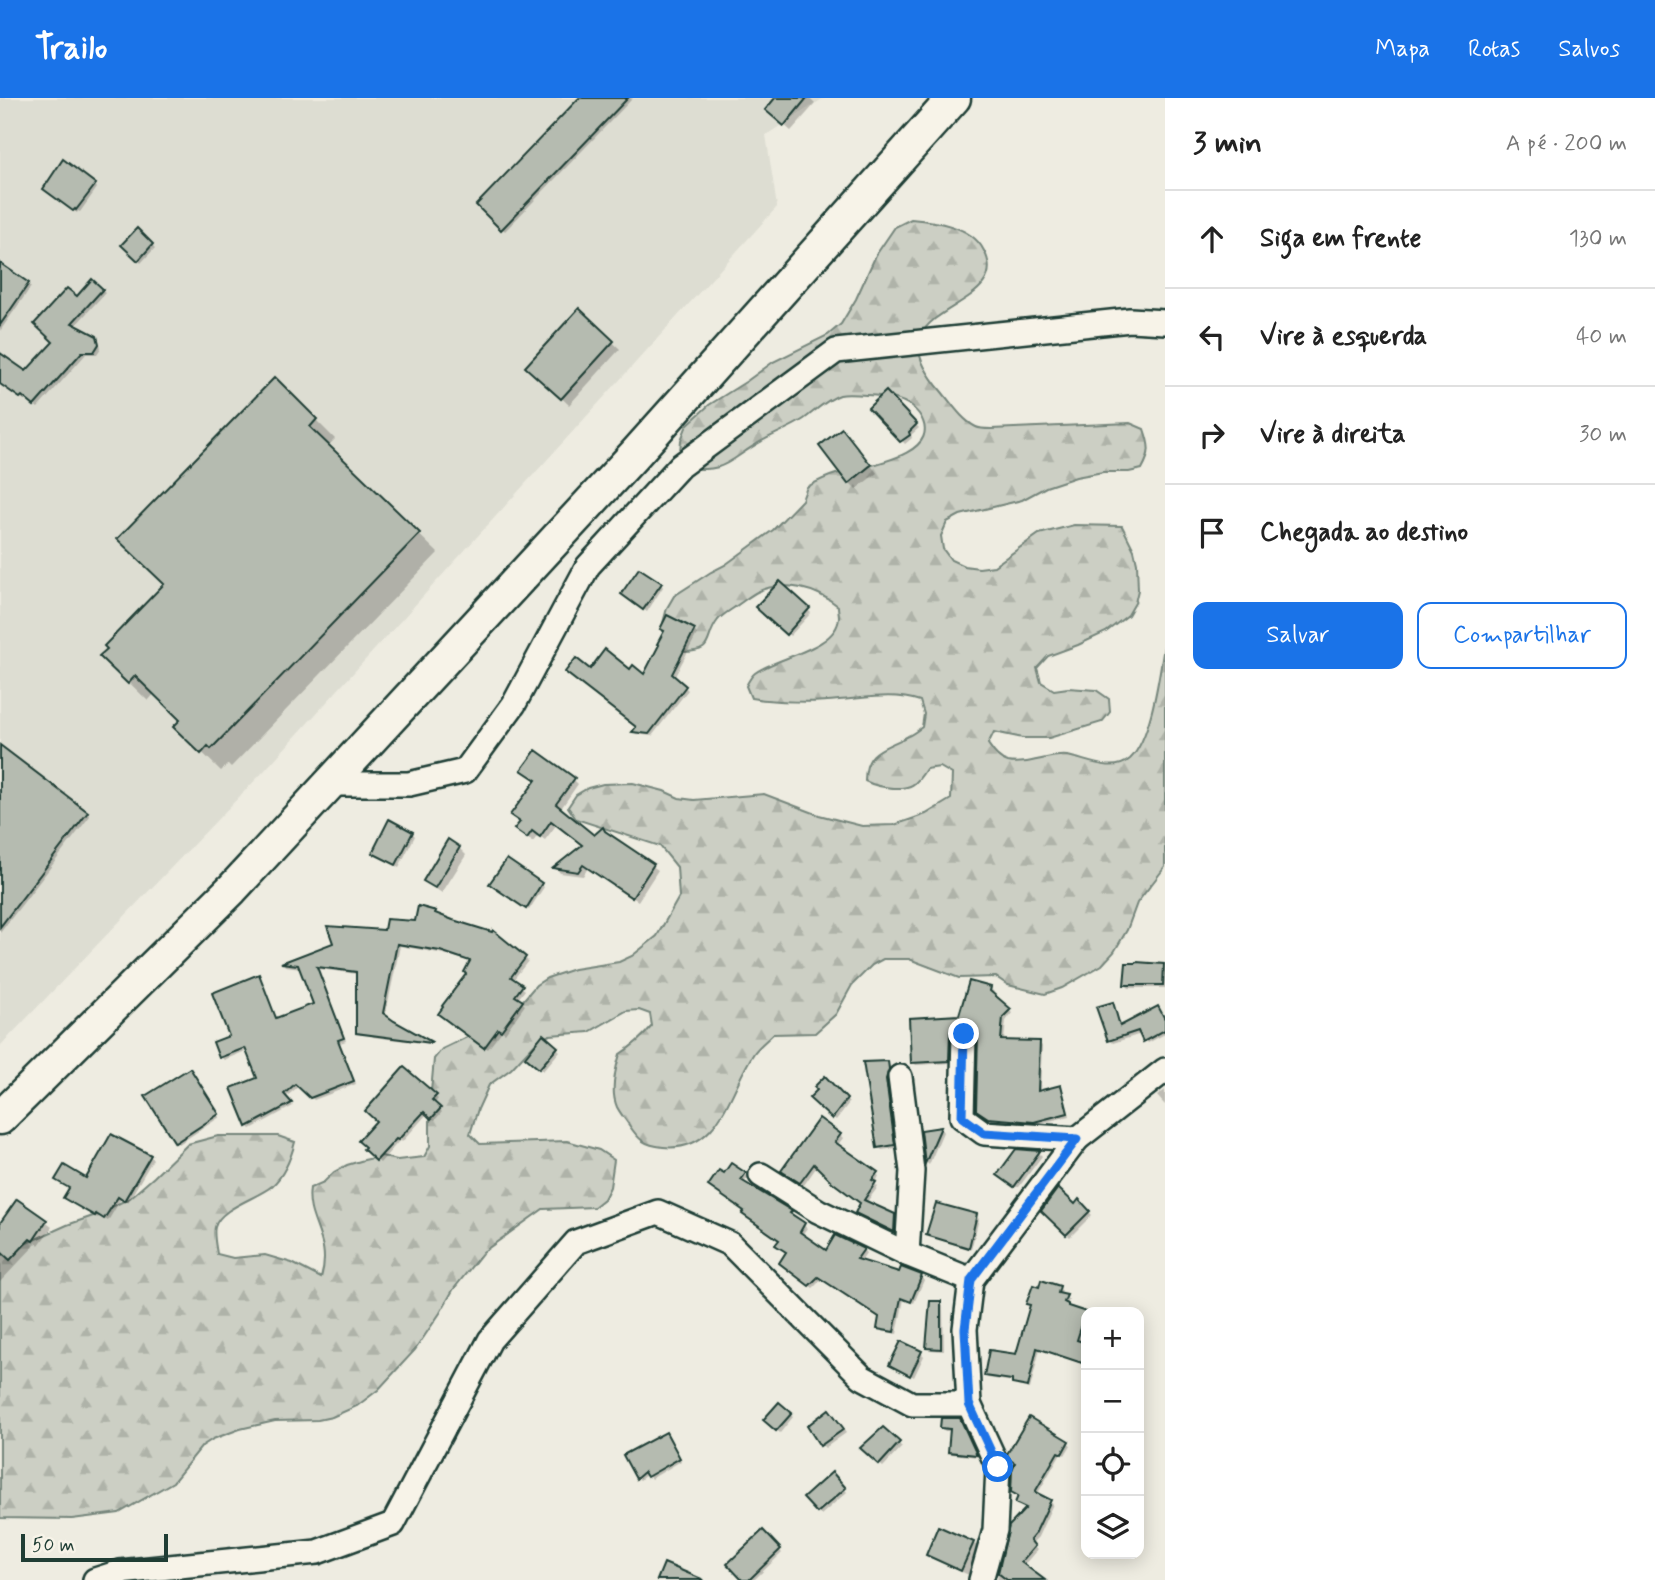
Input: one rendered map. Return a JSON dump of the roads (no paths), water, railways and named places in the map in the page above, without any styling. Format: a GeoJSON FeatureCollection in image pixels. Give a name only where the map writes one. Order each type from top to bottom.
{"type":"FeatureCollection","features":[{"type":"Feature","properties":{"kind":"main road"},"geometry":{"type":"LineString","coordinates":[[0,1118],[232,889],[635,454],[954,98]]}},
{"type":"Feature","properties":{"kind":"street"},"geometry":{"type":"LineString","coordinates":[[330,784],[410,784],[466,771],[514,704],[588,566],[680,466],[836,351],[1130,320],[1165,322]]}},
{"type":"Feature","properties":{"kind":"street"},"geometry":{"type":"LineString","coordinates":[[964,1034],[962,1117],[984,1133],[1077,1139]]}},
{"type":"Feature","properties":{"kind":"street"},"geometry":{"type":"LineString","coordinates":[[981,1580],[995,1530],[998,1467],[969,1404],[965,1329],[971,1280],[1077,1139],[1165,1070]]}},
{"type":"Feature","properties":{"kind":"street"},"geometry":{"type":"LineString","coordinates":[[900,1077],[912,1171],[906,1254]]}},
{"type":"Feature","properties":{"kind":"street"},"geometry":{"type":"LineString","coordinates":[[761,1174],[818,1211],[906,1254],[971,1280]]}},
{"type":"Feature","properties":{"kind":"street"},"geometry":{"type":"LineString","coordinates":[[94,1580],[120,1572],[238,1570],[317,1552],[393,1524],[490,1340],[576,1242],[657,1212],[730,1244],[862,1377],[912,1404],[969,1404]]}}]}
